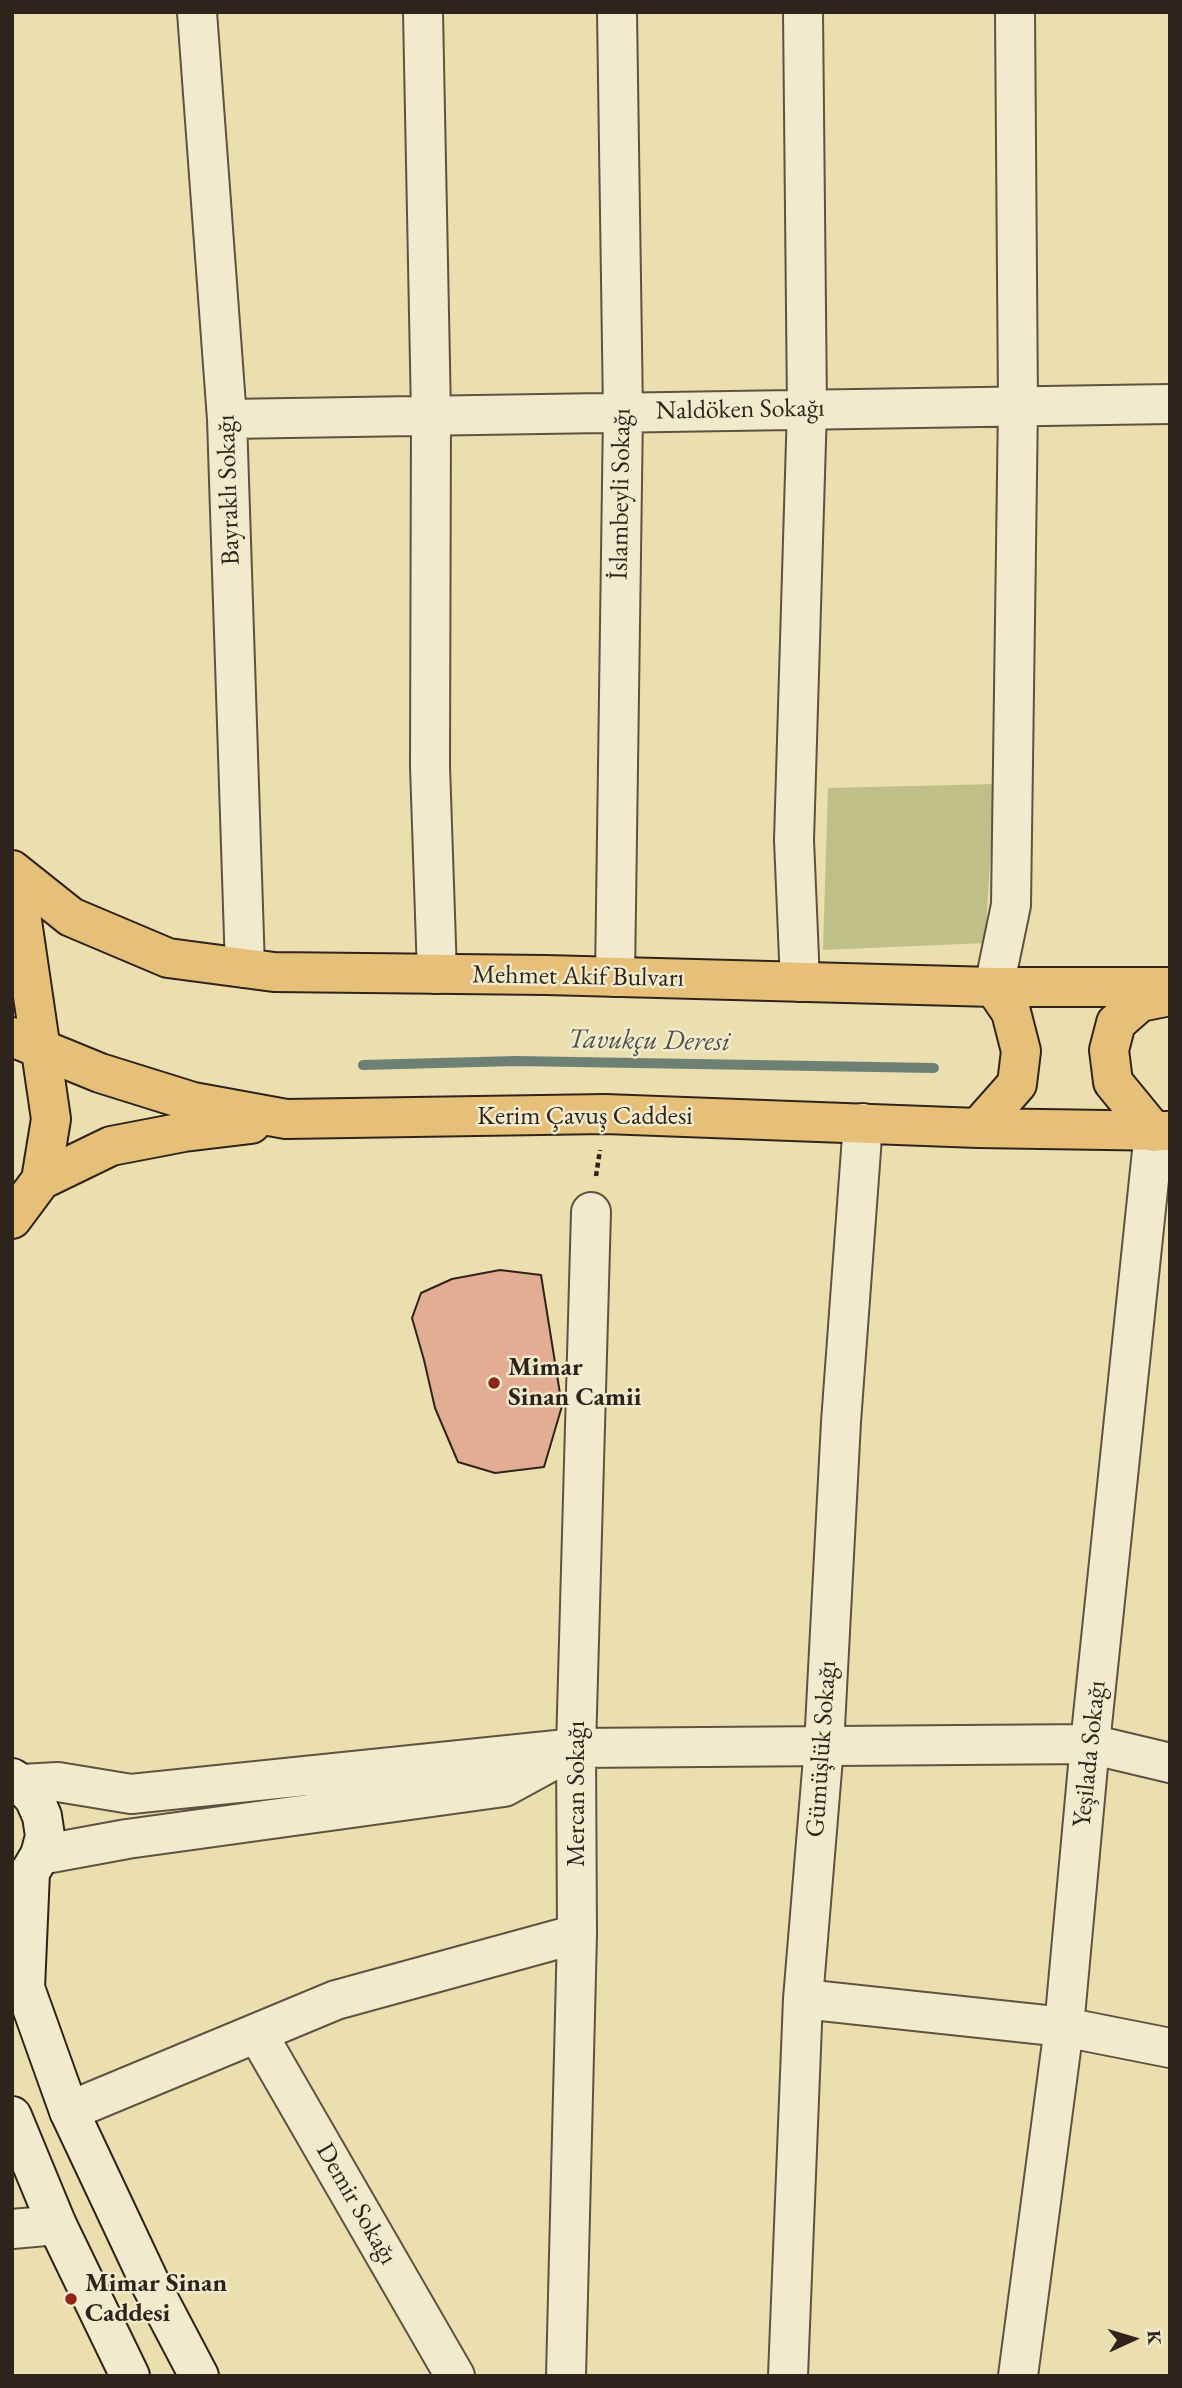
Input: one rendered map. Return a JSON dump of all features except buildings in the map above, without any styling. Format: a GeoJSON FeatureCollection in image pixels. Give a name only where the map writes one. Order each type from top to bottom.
{"type":"FeatureCollection","features":[{"type":"Feature","properties":{"kind":"main road","name":"Mehmet Akif Bulvarı"},"geometry":{"type":"LineString","coordinates":[[12,870],[71,917],[168,958],[274,972],[615,977],[994,988],[1170,987]]}},
{"type":"Feature","properties":{"kind":"main road"},"geometry":{"type":"LineString","coordinates":[[12,892],[21,914],[26,1044],[51,1119],[41,1180],[12,1219]]}},
{"type":"Feature","properties":{"kind":"main road"},"geometry":{"type":"LineString","coordinates":[[978,1128],[1017,1084],[1021,1051],[1011,1012],[994,988]]}},
{"type":"Feature","properties":{"kind":"main road"},"geometry":{"type":"LineString","coordinates":[[1162,1131],[1113,1082],[1109,1050],[1116,1023],[1140,1002],[1170,996]]}},
{"type":"Feature","properties":{"kind":"main road","name":"Kerim Çavuş Caddesi"},"geometry":{"type":"LineString","coordinates":[[26,1044],[100,1073],[193,1102],[286,1119],[605,1114],[978,1128],[1162,1131]]}},
{"type":"Feature","properties":{"kind":"main road"},"geometry":{"type":"LineString","coordinates":[[41,1180],[111,1146],[184,1132],[286,1119]]}},
{"type":"Feature","properties":{"kind":"street","name":"Bayraklı Sokağı"},"geometry":{"type":"LineString","coordinates":[[197,12],[227,419],[245,968]]}},
{"type":"Feature","properties":{"kind":"street"},"geometry":{"type":"LineString","coordinates":[[423,12],[431,414],[430,766],[437,974]]}},
{"type":"Feature","properties":{"kind":"street","name":"İslambeyli Sokağı"},"geometry":{"type":"LineString","coordinates":[[615,977],[623,412],[617,12]]}},
{"type":"Feature","properties":{"kind":"street"},"geometry":{"type":"LineString","coordinates":[[800,982],[794,840],[807,408],[803,12]]}},
{"type":"Feature","properties":{"kind":"street"},"geometry":{"type":"LineString","coordinates":[[994,988],[1011,905],[1018,405],[1015,12]]}},
{"type":"Feature","properties":{"kind":"street","name":"Naldöken Sokağı"},"geometry":{"type":"LineString","coordinates":[[227,419],[1170,404]]}},
{"type":"Feature","properties":{"kind":"street","name":"Gümüşlük Sokağı"},"geometry":{"type":"LineString","coordinates":[[788,2376],[803,1998],[824,1746],[841,1422],[863,1123]]}},
{"type":"Feature","properties":{"kind":"street","name":"Yeşilada Sokağı"},"geometry":{"type":"LineString","coordinates":[[1018,2376],[1063,2027],[1090,1744],[1162,1131]]}},
{"type":"Feature","properties":{"kind":"street","name":"Mercan Sokağı"},"geometry":{"type":"LineString","coordinates":[[566,2376],[577,1934],[576,1748],[591,1212]]}},
{"type":"Feature","properties":{"kind":"street"},"geometry":{"type":"LineString","coordinates":[[17,1781],[58,1783],[131,1794],[576,1748],[1090,1744],[1170,1763]]}},
{"type":"Feature","properties":{"kind":"street"},"geometry":{"type":"LineString","coordinates":[[27,1871],[127,1839],[504,1787],[576,1748]]}},
{"type":"Feature","properties":{"kind":"street"},"geometry":{"type":"LineString","coordinates":[[17,1781],[34,1798],[42,1816],[45,1836],[27,1871],[25,1988],[69,2111],[150,2283],[199,2376]]}},
{"type":"Feature","properties":{"kind":"street"},"geometry":{"type":"LineString","coordinates":[[69,2111],[336,2000],[577,1934]]}},
{"type":"Feature","properties":{"kind":"street"},"geometry":{"type":"LineString","coordinates":[[803,1998],[1063,2027],[1170,2048]]}},
{"type":"Feature","properties":{"kind":"street","name":"Demir Sokağı"},"geometry":{"type":"LineString","coordinates":[[257,2033],[455,2376]]}},
{"type":"Feature","properties":{"kind":"street"},"geometry":{"type":"LineString","coordinates":[[12,2116],[57,2225],[130,2376]]}},
{"type":"Feature","properties":{"kind":"street"},"geometry":{"type":"LineString","coordinates":[[12,2229],[57,2225]]}},
{"type":"Feature","properties":{"kind":"path"},"geometry":{"type":"LineString","coordinates":[[591,1212],[605,1114]]}},
{"type":"Feature","properties":{"kind":"green space"},"geometry":{"type":"Polygon","coordinates":[[[995,784],[985,943],[823,950],[828,788],[995,784]]]}},
{"type":"Feature","properties":{"kind":"waterway","name":"Tavukçu Deresi"},"geometry":{"type":"LineString","coordinates":[[363,1065],[516,1061],[934,1068]]}},
{"type":"Feature","properties":{"kind":"place","name":"Mimar Sinan Camii"},"geometry":{"type":"Point","coordinates":[494,1383]}},
{"type":"Feature","properties":{"kind":"place","name":"Mimar Sinan Caddesi"},"geometry":{"type":"Point","coordinates":[71,2299]}}]}
